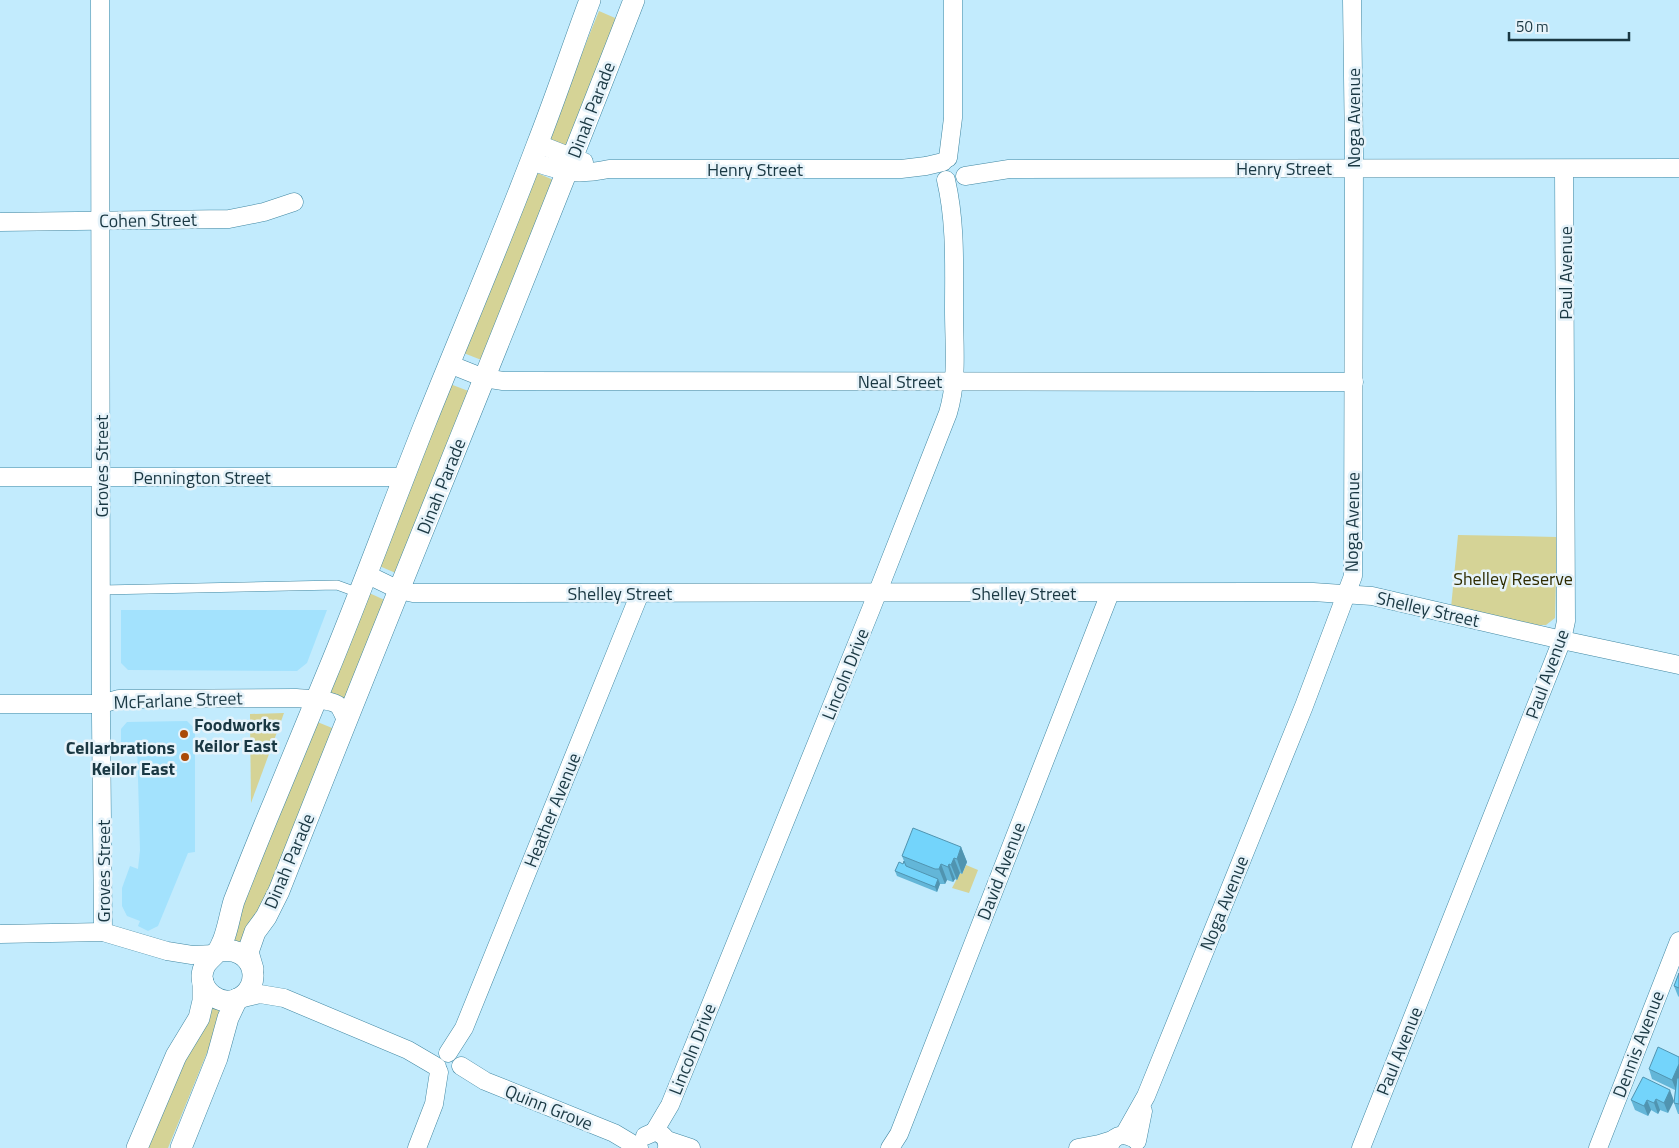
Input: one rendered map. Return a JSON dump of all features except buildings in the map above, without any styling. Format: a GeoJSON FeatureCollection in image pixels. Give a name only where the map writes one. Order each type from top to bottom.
{"type":"FeatureCollection","features":[{"type":"Feature","properties":{"kind":"street","name":"Groves Street"},"geometry":{"type":"LineString","coordinates":[[100,0],[101,704],[104,932]]}},
{"type":"Feature","properties":{"kind":"street","name":"Dinah Parade"},"geometry":{"type":"LineString","coordinates":[[216,953],[224,937],[247,866],[316,699],[534,153],[590,0]]}},
{"type":"Feature","properties":{"kind":"street","name":"Dinah Parade"},"geometry":{"type":"LineString","coordinates":[[253,970],[248,952],[255,932],[266,917],[279,891],[570,165],[634,0]]}},
{"type":"Feature","properties":{"kind":"street","name":"Lincoln Drive"},"geometry":{"type":"LineString","coordinates":[[654,1141],[877,592],[953,398],[955,381],[953,229],[950,200],[954,169],[953,0]]}},
{"type":"Feature","properties":{"kind":"street","name":"Noga Avenue"},"geometry":{"type":"LineString","coordinates":[[1124,1142],[1146,1096],[1304,706],[1353,576],[1352,0]]}},
{"type":"Feature","properties":{"kind":"street","name":"Henry Street"},"geometry":{"type":"LineString","coordinates":[[534,153],[570,165],[590,165],[608,170],[901,169],[926,166],[954,169],[1679,168]]}},
{"type":"Feature","properties":{"kind":"street","name":"Paul Avenue"},"geometry":{"type":"LineString","coordinates":[[1361,1148],[1562,640],[1566,621],[1564,169]]}},
{"type":"Feature","properties":{"kind":"street","name":"Cohen Street"},"geometry":{"type":"LineString","coordinates":[[0,222],[229,219],[264,212],[294,202]]}},
{"type":"Feature","properties":{"kind":"street","name":"Neal Street"},"geometry":{"type":"LineString","coordinates":[[449,364],[484,378],[503,381],[1354,382]]}},
{"type":"Feature","properties":{"kind":"street","name":"Pennington Street"},"geometry":{"type":"LineString","coordinates":[[0,477],[404,477]]}},
{"type":"Feature","properties":{"kind":"street","name":"Shelley Street"},"geometry":{"type":"LineString","coordinates":[[362,584],[413,593],[1313,592],[1346,594],[1372,596],[1562,640],[1679,664]]}},
{"type":"Feature","properties":{"kind":"street","name":"Heather Avenue"},"geometry":{"type":"LineString","coordinates":[[417,1148],[640,592]]}},
{"type":"Feature","properties":{"kind":"street","name":"David Avenue"},"geometry":{"type":"LineString","coordinates":[[890,1148],[899,1134],[1110,593]]}},
{"type":"Feature","properties":{"kind":"street","name":"McFarlane Street"},"geometry":{"type":"LineString","coordinates":[[0,704],[101,704],[119,699],[296,698],[316,699],[336,704],[340,707],[346,720]]}},
{"type":"Feature","properties":{"kind":"street"},"geometry":{"type":"LineString","coordinates":[[0,934],[104,932],[167,951],[192,955],[216,953],[226,950],[234,951],[242,954],[249,961],[253,970],[253,979],[250,987],[238,999],[230,1001],[221,1000],[207,990],[203,980],[167,951]]}},
{"type":"Feature","properties":{"kind":"street","name":"Dennis Avenue"},"geometry":{"type":"LineString","coordinates":[[1598,1148],[1679,941]]}},
{"type":"Feature","properties":{"kind":"street"},"geometry":{"type":"LineString","coordinates":[[137,1148],[176,1056],[200,1018],[203,1001],[204,964],[216,953]]}},
{"type":"Feature","properties":{"kind":"street","name":"Quinn Grove"},"geometry":{"type":"LineString","coordinates":[[253,970],[264,983],[284,998]]}},
{"type":"Feature","properties":{"kind":"street","name":"Quinn Grove"},"geometry":{"type":"LineString","coordinates":[[238,999],[260,994],[284,998],[614,1133],[691,1148]]}},
{"type":"Feature","properties":{"kind":"street"},"geometry":{"type":"LineString","coordinates":[[181,1148],[217,1058],[228,1018],[238,999]]}},
{"type":"Feature","properties":{"kind":"street"},"geometry":{"type":"LineString","coordinates":[[1078,1148],[1124,1142]]}},
{"type":"Feature","properties":{"kind":"lane"},"geometry":{"type":"LineString","coordinates":[[102,590],[362,584]]}},
{"type":"Feature","properties":{"kind":"shaded area"},"geometry":{"type":"Polygon","coordinates":[[[121,610],[327,610],[307,663],[297,671],[128,670],[121,663],[121,610]]]}},
{"type":"Feature","properties":{"kind":"shaded area"},"geometry":{"type":"Polygon","coordinates":[[[187,721],[195,729],[195,852],[188,853],[158,926],[148,931],[138,926],[140,921],[127,916],[122,906],[122,888],[130,866],[138,869],[140,850],[137,742],[121,742],[121,729],[127,722],[187,721]]]}},
{"type":"Feature","properties":{"kind":"green space"},"geometry":{"type":"Polygon","coordinates":[[[599,11],[622,21],[571,149],[547,139],[599,11]]]}},
{"type":"Feature","properties":{"kind":"green space"},"geometry":{"type":"Polygon","coordinates":[[[535,172],[558,182],[484,361],[461,352],[535,172]]]}},
{"type":"Feature","properties":{"kind":"green space"},"geometry":{"type":"Polygon","coordinates":[[[450,384],[471,392],[398,574],[377,565],[450,384]]]}},
{"type":"Feature","properties":{"kind":"green space","name":"Shelley Reserve"},"geometry":{"type":"Polygon","coordinates":[[[1458,535],[1557,537],[1555,618],[1546,625],[1538,625],[1451,608],[1458,535]]]}},
{"type":"Feature","properties":{"kind":"green space"},"geometry":{"type":"Polygon","coordinates":[[[367,592],[389,602],[347,703],[324,693],[367,592]]]}},
{"type":"Feature","properties":{"kind":"green space"},"geometry":{"type":"Polygon","coordinates":[[[284,713],[251,803],[250,714],[284,713]]]}},
{"type":"Feature","properties":{"kind":"green space"},"geometry":{"type":"Polygon","coordinates":[[[315,721],[337,730],[281,866],[242,949],[229,943],[315,721]]]}},
{"type":"Feature","properties":{"kind":"green space"},"geometry":{"type":"Polygon","coordinates":[[[966,865],[978,870],[969,893],[952,888],[966,865]]]}},
{"type":"Feature","properties":{"kind":"green space"},"geometry":{"type":"Polygon","coordinates":[[[209,1001],[224,1011],[168,1148],[146,1148],[209,1001]]]}},
{"type":"Feature","properties":{"kind":"place","name":"Foodworks Keilor East"},"geometry":{"type":"Point","coordinates":[184,734]}},
{"type":"Feature","properties":{"kind":"place","name":"Cellarbrations Keilor East"},"geometry":{"type":"Point","coordinates":[185,757]}}]}
